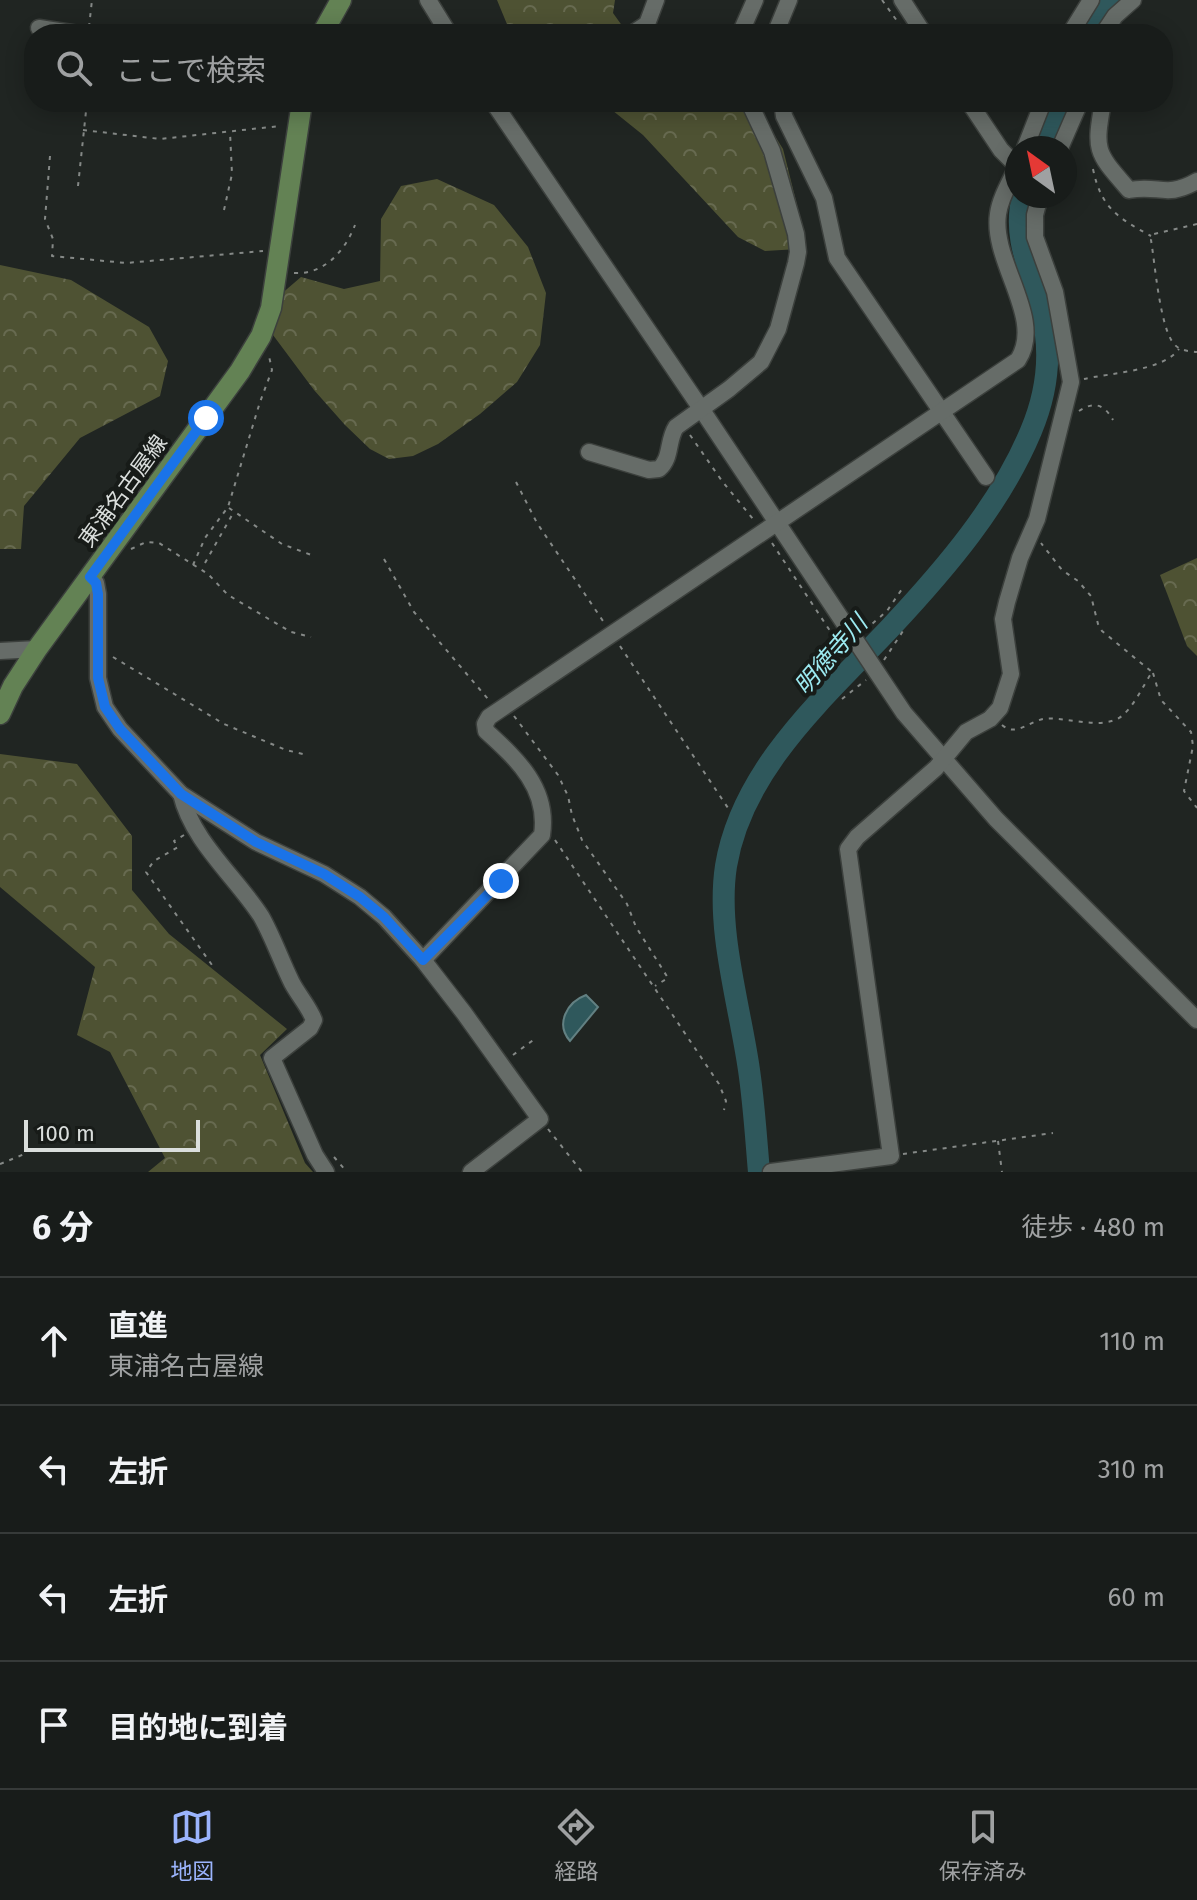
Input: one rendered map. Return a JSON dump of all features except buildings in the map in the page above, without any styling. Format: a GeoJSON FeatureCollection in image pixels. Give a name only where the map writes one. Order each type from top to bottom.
{"type":"FeatureCollection","features":[{"type":"Feature","properties":{"kind":"main road"},"geometry":{"type":"LineString","coordinates":[[328,24],[341,0]]}},
{"type":"Feature","properties":{"kind":"main road","name":"東浦名古屋線"},"geometry":{"type":"LineString","coordinates":[[0,714],[13,686],[37,649],[240,371],[254,347],[271,308],[300,112]]}},
{"type":"Feature","properties":{"kind":"street"},"geometry":{"type":"LineString","coordinates":[[428,0],[443,24]]}},
{"type":"Feature","properties":{"kind":"street"},"geometry":{"type":"LineString","coordinates":[[647,24],[656,0]]}},
{"type":"Feature","properties":{"kind":"street"},"geometry":{"type":"LineString","coordinates":[[744,24],[755,0]]}},
{"type":"Feature","properties":{"kind":"street"},"geometry":{"type":"LineString","coordinates":[[779,24],[789,0]]}},
{"type":"Feature","properties":{"kind":"street"},"geometry":{"type":"LineString","coordinates":[[902,0],[918,24]]}},
{"type":"Feature","properties":{"kind":"street"},"geometry":{"type":"LineString","coordinates":[[1076,24],[1091,0]]}},
{"type":"Feature","properties":{"kind":"street"},"geometry":{"type":"LineString","coordinates":[[1110,24],[1133,0]]}},
{"type":"Feature","properties":{"kind":"street"},"geometry":{"type":"LineString","coordinates":[[500,112],[904,713],[996,819],[1197,1020]]}},
{"type":"Feature","properties":{"kind":"street"},"geometry":{"type":"LineString","coordinates":[[589,452],[649,470],[659,469],[668,458],[670,439],[676,427],[753,371],[768,351],[785,307],[798,252],[796,234],[772,151],[754,112]]}},
{"type":"Feature","properties":{"kind":"street"},"geometry":{"type":"LineString","coordinates":[[783,112],[824,198],[837,258],[986,477]]}},
{"type":"Feature","properties":{"kind":"street"},"geometry":{"type":"LineString","coordinates":[[976,112],[1005,154]]}},
{"type":"Feature","properties":{"kind":"street"},"geometry":{"type":"LineString","coordinates":[[1030,136],[1039,112]]}},
{"type":"Feature","properties":{"kind":"street"},"geometry":{"type":"LineString","coordinates":[[1065,136],[1076,112]]}},
{"type":"Feature","properties":{"kind":"street"},"geometry":{"type":"LineString","coordinates":[[1102,112],[1098,148],[1106,163],[1129,190],[1145,187],[1170,192],[1197,181]]}},
{"type":"Feature","properties":{"kind":"street"},"geometry":{"type":"LineString","coordinates":[[423,960],[534,846],[543,829],[542,801],[535,787],[513,757],[486,731],[485,724],[500,708],[1018,360],[1027,342],[1025,322],[1003,255],[998,220],[1005,193]]}},
{"type":"Feature","properties":{"kind":"street"},"geometry":{"type":"LineString","coordinates":[[771,1172],[891,1156],[848,849],[857,837],[942,760],[966,732],[1000,708],[1011,674],[1003,619],[1037,519],[1071,382],[1055,292],[1035,237],[1037,208]]}},
{"type":"Feature","properties":{"kind":"street"},"geometry":{"type":"LineString","coordinates":[[90,577],[96,583],[98,594],[99,687],[110,717],[181,794],[245,835],[324,874],[384,917],[423,960],[502,1063],[540,1119],[471,1172]]}},
{"type":"Feature","properties":{"kind":"street"},"geometry":{"type":"LineString","coordinates":[[0,651],[37,649]]}},
{"type":"Feature","properties":{"kind":"street"},"geometry":{"type":"LineString","coordinates":[[181,794],[184,806],[213,855],[261,917],[295,989],[314,1020],[310,1028],[272,1058],[315,1155],[326,1172]]}},
{"type":"Feature","properties":{"kind":"path"},"geometry":{"type":"LineString","coordinates":[[91,24],[92,0]]}},
{"type":"Feature","properties":{"kind":"path"},"geometry":{"type":"LineString","coordinates":[[882,0],[900,24]]}},
{"type":"Feature","properties":{"kind":"path"},"geometry":{"type":"LineString","coordinates":[[78,186],[86,112]]}},
{"type":"Feature","properties":{"kind":"path"},"geometry":{"type":"LineString","coordinates":[[83,130],[160,139],[298,126]]}},
{"type":"Feature","properties":{"kind":"path"},"geometry":{"type":"LineString","coordinates":[[224,210],[232,174],[230,132]]}},
{"type":"Feature","properties":{"kind":"path"},"geometry":{"type":"LineString","coordinates":[[50,156],[45,219],[53,239],[52,256],[126,263],[280,250]]}},
{"type":"Feature","properties":{"kind":"path"},"geometry":{"type":"LineString","coordinates":[[1197,224],[1154,234],[1151,240],[1170,338],[1179,348],[1197,352]]}},
{"type":"Feature","properties":{"kind":"path"},"geometry":{"type":"LineString","coordinates":[[277,271],[304,273],[316,270],[342,250],[355,225]]}},
{"type":"Feature","properties":{"kind":"path"},"geometry":{"type":"LineString","coordinates":[[193,565],[205,538],[228,507],[272,370],[268,355],[254,347]]}},
{"type":"Feature","properties":{"kind":"path"},"geometry":{"type":"LineString","coordinates":[[1071,382],[1140,370],[1175,354],[1179,348]]}},
{"type":"Feature","properties":{"kind":"path"},"geometry":{"type":"LineString","coordinates":[[1062,421],[1090,404],[1102,406],[1113,420]]}},
{"type":"Feature","properties":{"kind":"path"},"geometry":{"type":"LineString","coordinates":[[228,507],[282,544],[314,556]]}},
{"type":"Feature","properties":{"kind":"path"},"geometry":{"type":"LineString","coordinates":[[205,563],[233,513]]}},
{"type":"Feature","properties":{"kind":"path"},"geometry":{"type":"LineString","coordinates":[[1029,537],[1038,540],[1062,570],[1086,590],[1094,603],[1102,631],[1152,672],[1161,700],[1191,732],[1193,746],[1184,791],[1197,808]]}},
{"type":"Feature","properties":{"kind":"path"},"geometry":{"type":"LineString","coordinates":[[105,558],[146,542],[159,543],[208,574],[228,595],[291,632],[311,637]]}},
{"type":"Feature","properties":{"kind":"path"},"geometry":{"type":"LineString","coordinates":[[384,559],[414,612],[558,775],[582,840],[623,897],[641,935],[668,978],[654,986]]}},
{"type":"Feature","properties":{"kind":"path"},"geometry":{"type":"LineString","coordinates":[[98,648],[224,724],[303,754]]}},
{"type":"Feature","properties":{"kind":"path"},"geometry":{"type":"LineString","coordinates":[[993,715],[1006,729],[1015,730],[1043,719],[1115,720],[1127,710],[1152,672]]}},
{"type":"Feature","properties":{"kind":"path"},"geometry":{"type":"LineString","coordinates":[[196,828],[174,841],[178,847],[154,861],[146,872],[212,965]]}},
{"type":"Feature","properties":{"kind":"path"},"geometry":{"type":"LineString","coordinates":[[543,829],[552,835],[719,1084],[726,1101],[724,1110]]}},
{"type":"Feature","properties":{"kind":"path"},"geometry":{"type":"LineString","coordinates":[[502,1063],[536,1038]]}},
{"type":"Feature","properties":{"kind":"path"},"geometry":{"type":"LineString","coordinates":[[540,1119],[582,1172]]}},
{"type":"Feature","properties":{"kind":"path"},"geometry":{"type":"LineString","coordinates":[[891,1156],[1053,1133]]}},
{"type":"Feature","properties":{"kind":"path"},"geometry":{"type":"LineString","coordinates":[[998,1141],[1002,1172]]}},
{"type":"Feature","properties":{"kind":"path"},"geometry":{"type":"LineString","coordinates":[[329,1151],[347,1172]]}},
{"type":"Feature","properties":{"kind":"path"},"geometry":{"type":"LineString","coordinates":[[0,1164],[27,1153]]}},
{"type":"Feature","properties":{"kind":"green space"},"geometry":{"type":"Polygon","coordinates":[[[497,0],[615,0],[613,13],[621,24],[507,24],[497,0]]]}},
{"type":"Feature","properties":{"kind":"green space"},"geometry":{"type":"Polygon","coordinates":[[[614,112],[760,112],[783,149],[804,233],[798,249],[765,251],[738,237],[643,135],[614,112]]]}},
{"type":"Feature","properties":{"kind":"green space"},"geometry":{"type":"Polygon","coordinates":[[[437,179],[494,205],[528,247],[546,293],[540,345],[517,382],[480,414],[438,444],[413,456],[389,459],[370,449],[345,425],[314,390],[270,331],[280,295],[301,277],[344,289],[380,281],[381,219],[401,186],[437,179]]]}},
{"type":"Feature","properties":{"kind":"green space"},"geometry":{"type":"Polygon","coordinates":[[[0,265],[71,280],[149,327],[168,361],[160,396],[80,438],[24,506],[21,549],[0,549],[0,265]]]}},
{"type":"Feature","properties":{"kind":"green space"},"geometry":{"type":"Polygon","coordinates":[[[1197,558],[1197,656],[1187,646],[1160,575],[1197,558]]]}},
{"type":"Feature","properties":{"kind":"green space"},"geometry":{"type":"Polygon","coordinates":[[[0,754],[77,764],[132,836],[132,890],[169,934],[287,1029],[260,1055],[305,1163],[313,1172],[148,1172],[165,1158],[110,1052],[77,1035],[95,967],[0,887],[0,754]]]}},
{"type":"Feature","properties":{"kind":"water"},"geometry":{"type":"Polygon","coordinates":[[[586,995],[598,1007],[570,1041],[564,1028],[565,1014],[573,1003],[586,995]]]}},
{"type":"Feature","properties":{"kind":"waterway","name":"明徳寺川"},"geometry":{"type":"LineString","coordinates":[[1096,24],[1111,0]]}},
{"type":"Feature","properties":{"kind":"waterway","name":"明徳寺川"},"geometry":{"type":"LineString","coordinates":[[1047,136],[1058,112]]}},
{"type":"Feature","properties":{"kind":"waterway","name":"明徳寺川"},"geometry":{"type":"LineString","coordinates":[[759,1172],[751,1083],[724,916],[726,866],[735,830],[749,797],[790,736],[912,605],[970,535],[1004,485],[1031,431],[1044,388],[1047,343],[1022,241],[1021,208]]}},
{"type":"Feature","properties":{"kind":"route"},"geometry":{"type":"LineString","coordinates":[[206,418],[90,577],[96,583],[98,594],[98,678],[101,697],[110,717],[181,794],[256,842],[324,874],[360,897],[384,917],[423,960],[501,881]]}}]}
